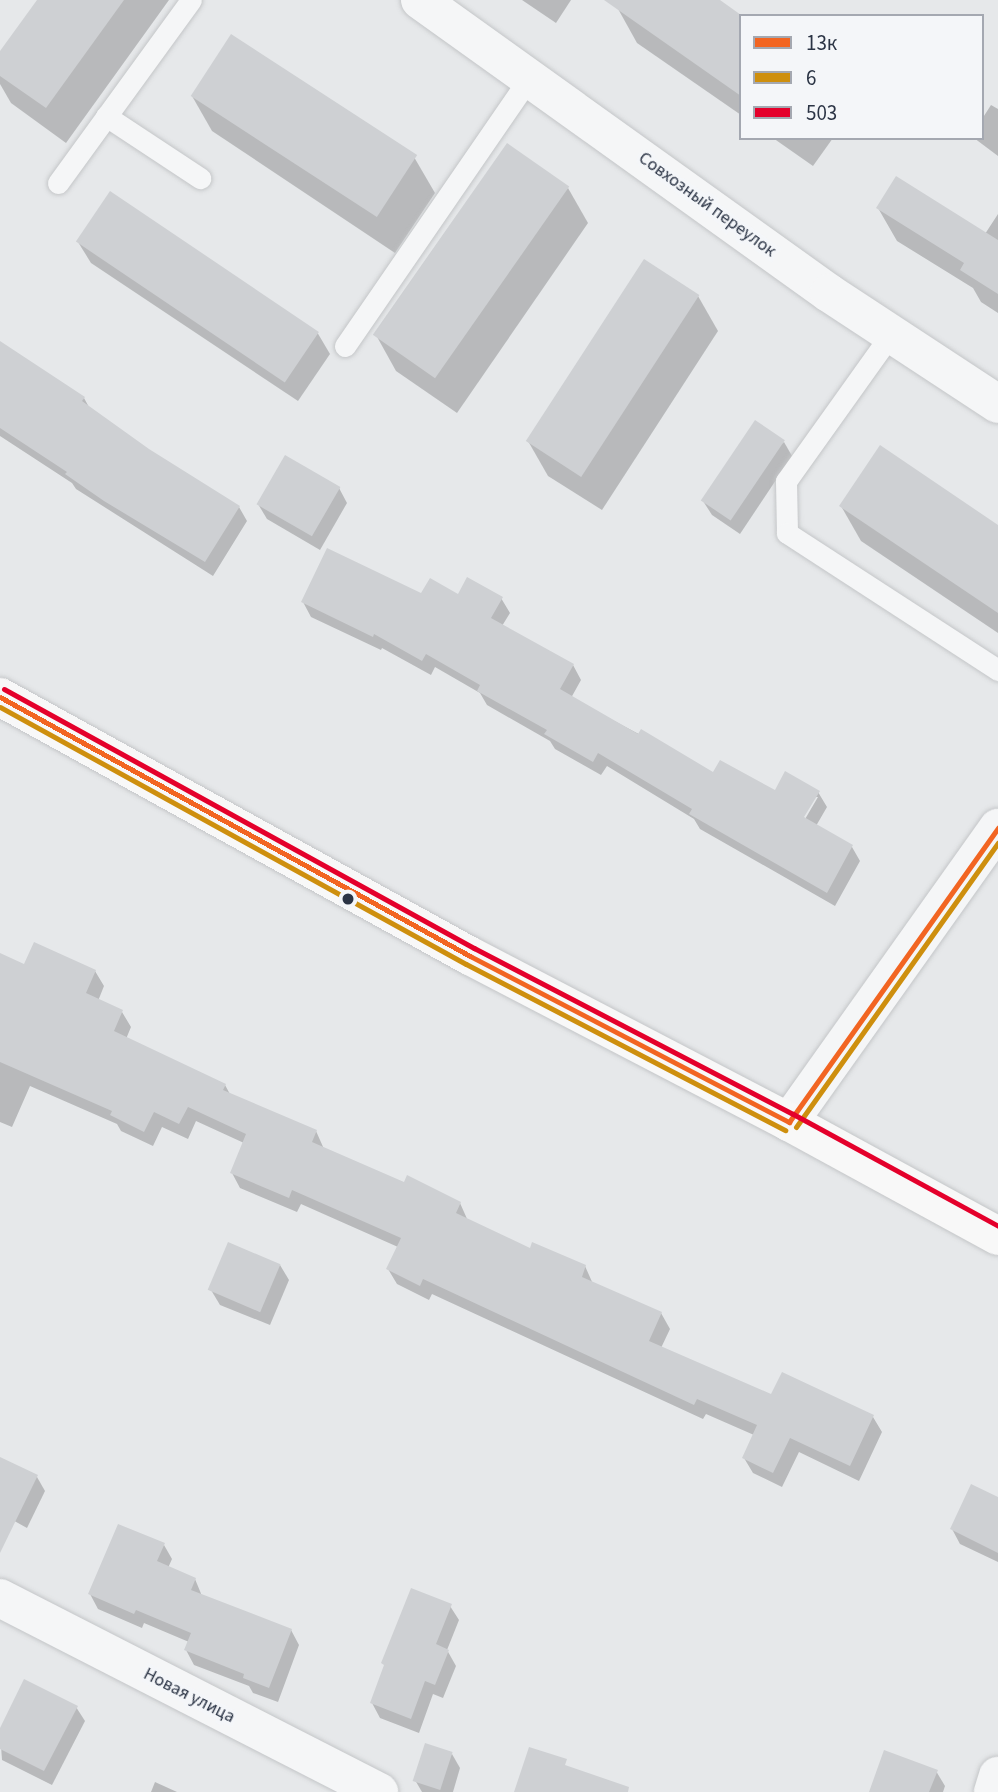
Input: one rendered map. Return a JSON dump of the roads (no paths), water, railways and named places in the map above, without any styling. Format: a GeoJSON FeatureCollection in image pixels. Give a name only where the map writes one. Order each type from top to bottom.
{"type":"FeatureCollection","features":[{"type":"Feature","properties":{"kind":"main road"},"geometry":{"type":"LineString","coordinates":[[0,697],[470,956],[789,1122],[998,1236]]}},
{"type":"Feature","properties":{"kind":"street","name":"Совхозный переулок"},"geometry":{"type":"LineString","coordinates":[[420,0],[891,334],[998,404]]}},
{"type":"Feature","properties":{"kind":"street"},"geometry":{"type":"LineString","coordinates":[[789,1122],[998,828]]}},
{"type":"Feature","properties":{"kind":"street","name":"Новая улица"},"geometry":{"type":"LineString","coordinates":[[0,1598],[379,1792]]}},
{"type":"Feature","properties":{"kind":"street"},"geometry":{"type":"LineString","coordinates":[[993,1792],[998,1776]]}},
{"type":"Feature","properties":{"kind":"lane"},"geometry":{"type":"LineString","coordinates":[[58,183],[191,0]]}},
{"type":"Feature","properties":{"kind":"lane"},"geometry":{"type":"LineString","coordinates":[[345,346],[529,78]]}},
{"type":"Feature","properties":{"kind":"lane"},"geometry":{"type":"LineString","coordinates":[[106,116],[200,178]]}},
{"type":"Feature","properties":{"kind":"lane"},"geometry":{"type":"LineString","coordinates":[[891,334],[786,481],[787,533],[998,670]]}}]}
